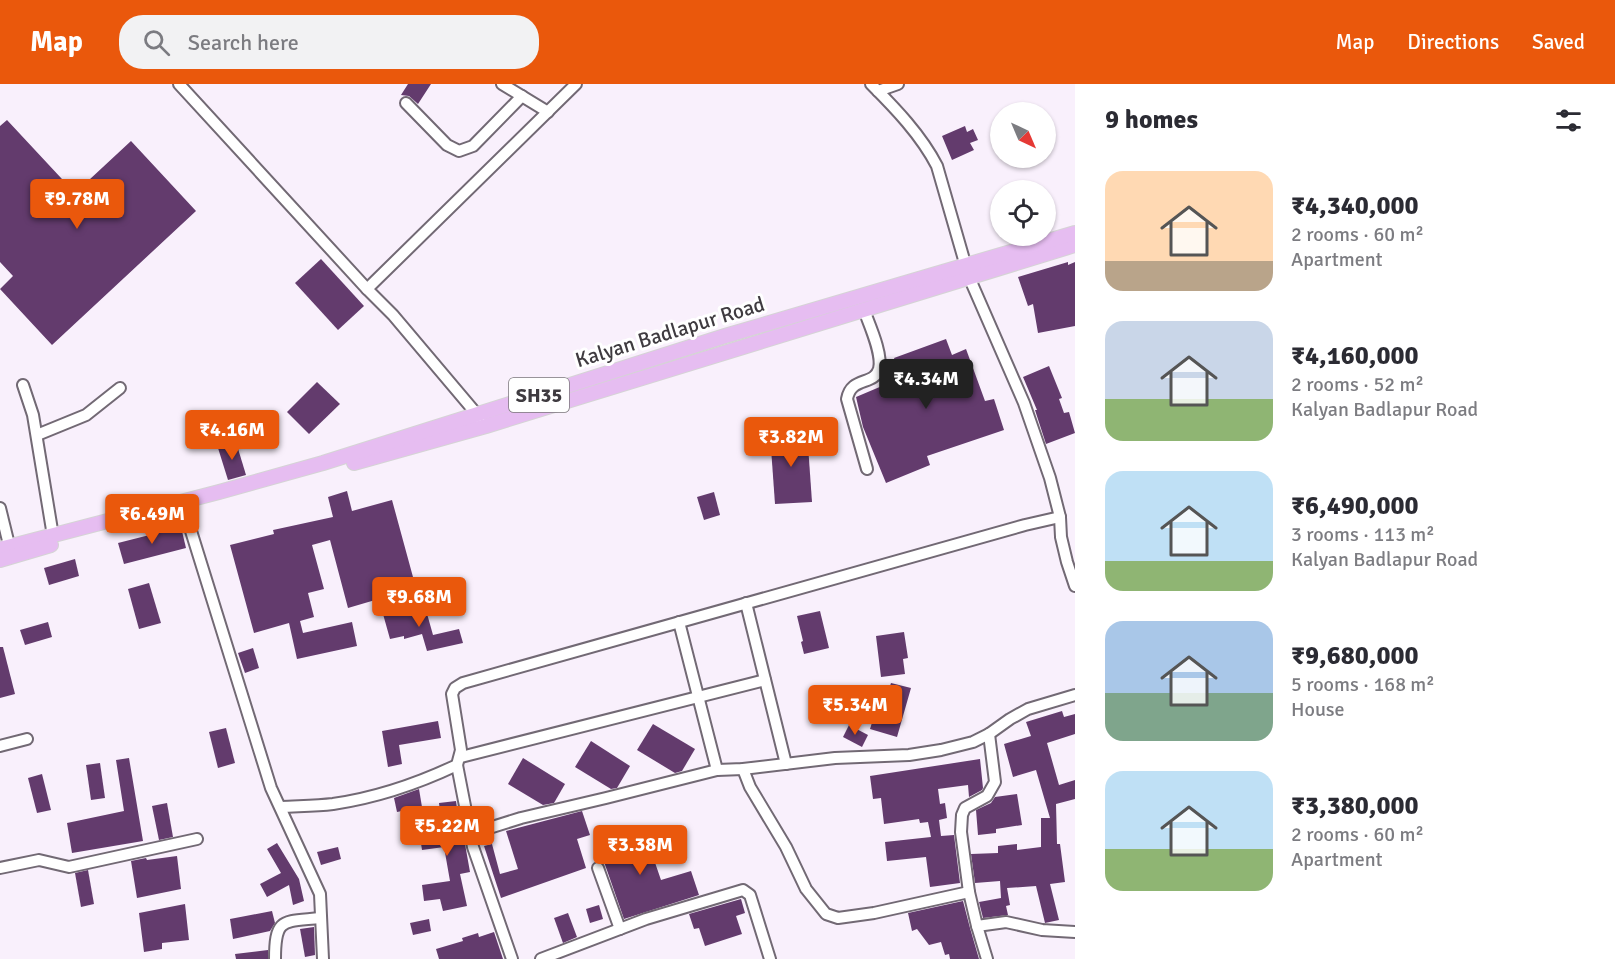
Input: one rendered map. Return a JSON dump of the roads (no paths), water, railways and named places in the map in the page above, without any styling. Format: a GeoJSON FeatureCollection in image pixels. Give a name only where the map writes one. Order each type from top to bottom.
{"type":"FeatureCollection","features":[{"type":"Feature","properties":{"kind":"main road","name":"Kalyan Badlapur Road"},"geometry":{"type":"LineString","coordinates":[[5,553],[183,506],[864,310],[1075,233]]}},
{"type":"Feature","properties":{"kind":"main road","name":"Kalyan Badlapur Road"},"geometry":{"type":"LineString","coordinates":[[481,420],[725,336],[1075,245]]}},
{"type":"Feature","properties":{"kind":"main road","name":"Kalyan Badlapur Road"},"geometry":{"type":"LineString","coordinates":[[5,553],[53,536],[183,506]]}},
{"type":"Feature","properties":{"kind":"street"},"geometry":{"type":"LineString","coordinates":[[179,84],[393,315],[481,420]]}},
{"type":"Feature","properties":{"kind":"street"},"geometry":{"type":"LineString","coordinates":[[502,84],[548,112]]}},
{"type":"Feature","properties":{"kind":"street"},"geometry":{"type":"LineString","coordinates":[[367,289],[576,84]]}},
{"type":"Feature","properties":{"kind":"street"},"geometry":{"type":"LineString","coordinates":[[874,88],[893,85]]}},
{"type":"Feature","properties":{"kind":"street"},"geometry":{"type":"LineString","coordinates":[[874,88],[929,150],[942,180],[968,271],[1024,403],[1050,478],[1060,517],[1061,537],[1075,586]]}},
{"type":"Feature","properties":{"kind":"street"},"geometry":{"type":"LineString","coordinates":[[406,103],[447,145],[459,151],[473,146],[522,96]]}},
{"type":"Feature","properties":{"kind":"street"},"geometry":{"type":"LineString","coordinates":[[864,310],[880,367],[873,377],[854,385],[847,399],[867,469]]}},
{"type":"Feature","properties":{"kind":"street"},"geometry":{"type":"LineString","coordinates":[[23,385],[37,435],[53,536]]}},
{"type":"Feature","properties":{"kind":"street"},"geometry":{"type":"LineString","coordinates":[[37,435],[86,415],[120,388]]}},
{"type":"Feature","properties":{"kind":"street"},"geometry":{"type":"LineString","coordinates":[[183,506],[271,788],[320,894],[323,959]]}},
{"type":"Feature","properties":{"kind":"street"},"geometry":{"type":"LineString","coordinates":[[0,508],[5,553]]}},
{"type":"Feature","properties":{"kind":"street"},"geometry":{"type":"LineString","coordinates":[[512,959],[493,909],[470,834],[452,701],[454,688],[463,683],[746,603],[1060,517]]}},
{"type":"Feature","properties":{"kind":"street"},"geometry":{"type":"LineString","coordinates":[[746,603],[786,764]]}},
{"type":"Feature","properties":{"kind":"street"},"geometry":{"type":"LineString","coordinates":[[679,622],[717,770]]}},
{"type":"Feature","properties":{"kind":"street"},"geometry":{"type":"LineString","coordinates":[[281,807],[333,804],[406,787],[424,781],[459,761],[765,680]]}},
{"type":"Feature","properties":{"kind":"street"},"geometry":{"type":"LineString","coordinates":[[470,834],[521,818],[717,770],[835,758],[920,753],[973,742],[1028,709],[1075,695]]}},
{"type":"Feature","properties":{"kind":"street"},"geometry":{"type":"LineString","coordinates":[[987,959],[969,892],[961,832],[962,815],[965,808],[987,796],[995,782],[989,734]]}},
{"type":"Feature","properties":{"kind":"street"},"geometry":{"type":"LineString","coordinates":[[0,746],[27,739]]}},
{"type":"Feature","properties":{"kind":"street"},"geometry":{"type":"LineString","coordinates":[[743,769],[750,787],[786,848],[806,889],[826,914],[838,918],[874,913],[969,892]]}},
{"type":"Feature","properties":{"kind":"street"},"geometry":{"type":"LineString","coordinates":[[0,868],[39,860],[69,867],[197,839]]}},
{"type":"Feature","properties":{"kind":"street"},"geometry":{"type":"LineString","coordinates":[[598,868],[620,929]]}},
{"type":"Feature","properties":{"kind":"street"},"geometry":{"type":"LineString","coordinates":[[541,959],[657,916],[743,890],[750,895],[770,959]]}},
{"type":"Feature","properties":{"kind":"street"},"geometry":{"type":"LineString","coordinates":[[275,959],[275,938],[279,926],[288,921],[320,918]]}},
{"type":"Feature","properties":{"kind":"street"},"geometry":{"type":"LineString","coordinates":[[977,926],[1006,922],[1042,930],[1075,932]]}}]}
